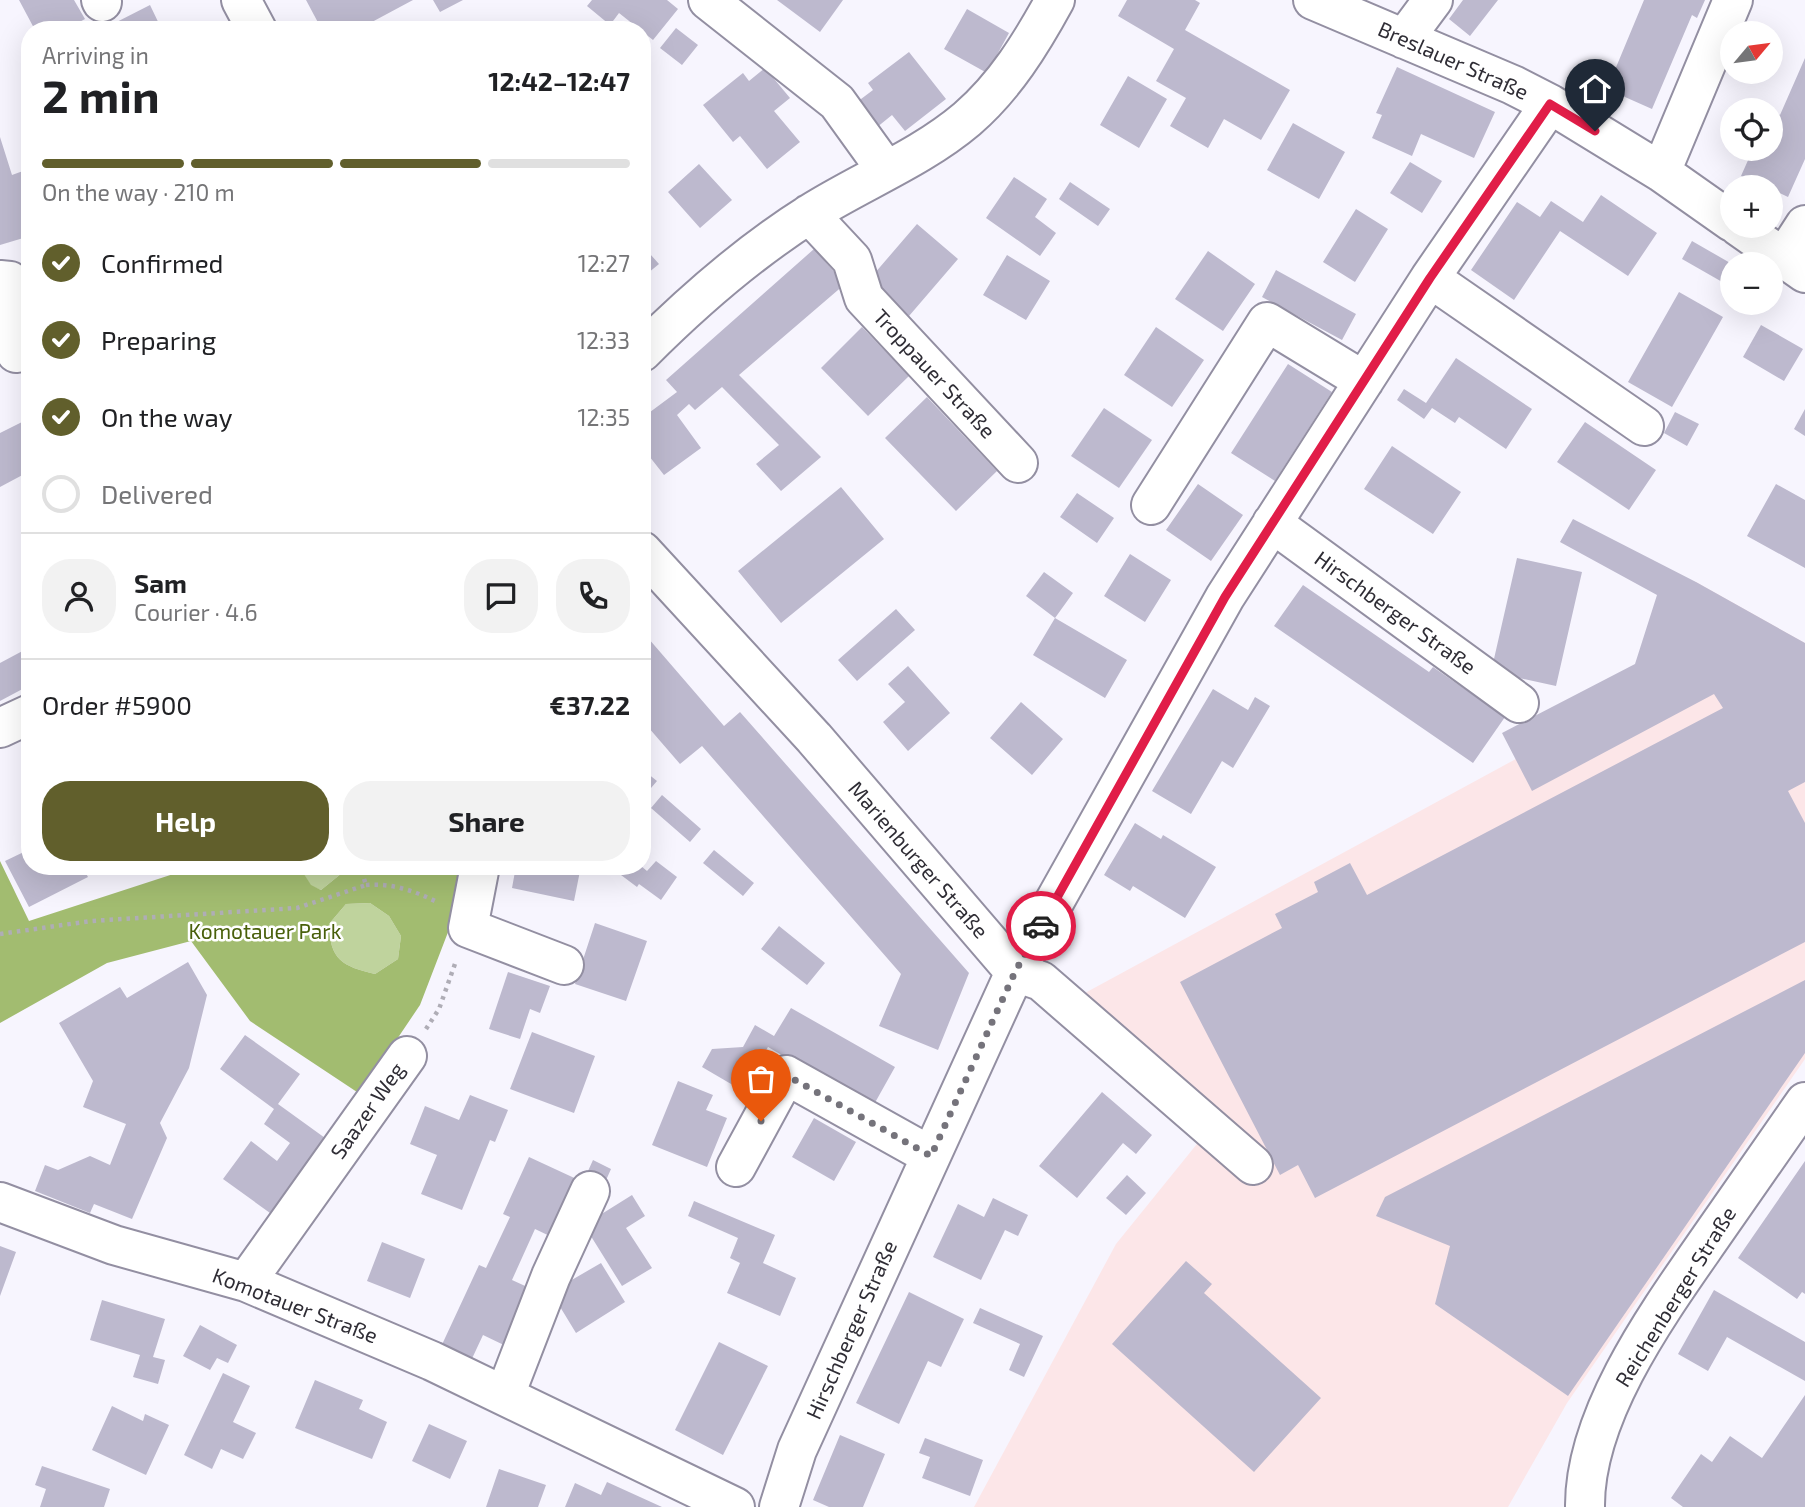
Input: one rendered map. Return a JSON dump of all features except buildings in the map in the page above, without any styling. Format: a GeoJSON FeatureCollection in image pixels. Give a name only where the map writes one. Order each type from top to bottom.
{"type":"FeatureCollection","features":[{"type":"Feature","properties":{"kind":"street"},"geometry":{"type":"LineString","coordinates":[[242,0],[252,21]]}},
{"type":"Feature","properties":{"kind":"street"},"geometry":{"type":"LineString","coordinates":[[708,0],[837,102],[886,170]]}},
{"type":"Feature","properties":{"kind":"street"},"geometry":{"type":"LineString","coordinates":[[651,343],[681,313],[741,262],[809,214],[934,143],[967,119],[1006,79],[1026,52],[1055,0]]}},
{"type":"Feature","properties":{"kind":"street","name":"Breslauer Straße"},"geometry":{"type":"LineString","coordinates":[[1313,0],[1513,85],[1550,104],[1661,172],[1720,214]]}},
{"type":"Feature","properties":{"kind":"street"},"geometry":{"type":"LineString","coordinates":[[1404,39],[1433,0]]}},
{"type":"Feature","properties":{"kind":"street"},"geometry":{"type":"LineString","coordinates":[[1661,172],[1733,0]]}},
{"type":"Feature","properties":{"kind":"street","name":"Hirschberger Straße"},"geometry":{"type":"LineString","coordinates":[[779,1507],[797,1450],[1015,972],[1225,597],[1430,278],[1550,104]]}},
{"type":"Feature","properties":{"kind":"street","name":"Troppauer Straße"},"geometry":{"type":"LineString","coordinates":[[809,214],[852,260],[864,298],[1018,463]]}},
{"type":"Feature","properties":{"kind":"street"},"geometry":{"type":"LineString","coordinates":[[1755,238],[1794,266],[1805,225]]}},
{"type":"Feature","properties":{"kind":"street"},"geometry":{"type":"LineString","coordinates":[[1430,278],[1644,426]]}},
{"type":"Feature","properties":{"kind":"street"},"geometry":{"type":"LineString","coordinates":[[0,280],[10,281],[16,353]]}},
{"type":"Feature","properties":{"kind":"street"},"geometry":{"type":"LineString","coordinates":[[1152,505],[1267,322],[1364,381]]}},
{"type":"Feature","properties":{"kind":"street","name":"Hirschberger Straße"},"geometry":{"type":"LineString","coordinates":[[1272,523],[1519,703]]}},
{"type":"Feature","properties":{"kind":"street","name":"Marienburger Straße"},"geometry":{"type":"LineString","coordinates":[[651,561],[814,738],[1015,972],[1041,981],[1253,1165]]}},
{"type":"Feature","properties":{"kind":"street"},"geometry":{"type":"LineString","coordinates":[[0,728],[21,718]]}},
{"type":"Feature","properties":{"kind":"street"},"geometry":{"type":"LineString","coordinates":[[478,875],[469,923],[564,965]]}},
{"type":"Feature","properties":{"kind":"street","name":"Saazer Weg"},"geometry":{"type":"LineString","coordinates":[[246,1282],[407,1056]]}},
{"type":"Feature","properties":{"kind":"street"},"geometry":{"type":"LineString","coordinates":[[736,1167],[786,1075],[931,1156]]}},
{"type":"Feature","properties":{"kind":"street","name":"Reichenberger Straße"},"geometry":{"type":"LineString","coordinates":[[1585,1507],[1585,1489],[1592,1452],[1605,1414],[1635,1354],[1686,1273],[1805,1102]]}},
{"type":"Feature","properties":{"kind":"street"},"geometry":{"type":"LineString","coordinates":[[505,1395],[551,1276],[590,1191]]}},
{"type":"Feature","properties":{"kind":"street","name":"Komotauer Straße"},"geometry":{"type":"LineString","coordinates":[[0,1202],[114,1245],[246,1282],[432,1361],[735,1507]]}},
{"type":"Feature","properties":{"kind":"path"},"geometry":{"type":"LineString","coordinates":[[363,875],[366,885]]}},
{"type":"Feature","properties":{"kind":"path"},"geometry":{"type":"LineString","coordinates":[[0,934],[90,921],[297,908],[366,885],[385,884],[417,891],[469,923]]}},
{"type":"Feature","properties":{"kind":"path","name":"Saazer Weg"},"geometry":{"type":"LineString","coordinates":[[407,1056],[439,1009],[469,923]]}},
{"type":"Feature","properties":{"kind":"shaded area"},"geometry":{"type":"Polygon","coordinates":[[[1696,582],[1805,643],[1805,1059],[1567,1403],[1508,1507],[974,1507],[1116,1244],[1205,1134],[1061,1006],[1514,760],[1662,684],[1696,582]]]}},
{"type":"Feature","properties":{"kind":"green space","name":"Komotauer Park"},"geometry":{"type":"Polygon","coordinates":[[[0,861],[29,921],[170,875],[305,875],[311,885],[321,890],[340,875],[459,875],[450,927],[420,1005],[360,1094],[250,1021],[191,941],[107,963],[0,1023],[0,861]],[[370,903],[346,904],[329,924],[335,954],[354,968],[375,974],[398,959],[401,936],[389,916],[370,903]]]}},
{"type":"Feature","properties":{"kind":"green space"},"geometry":{"type":"Polygon","coordinates":[[[304,875],[340,875],[321,890],[311,886],[304,875]]]}},
{"type":"Feature","properties":{"kind":"green space"},"geometry":{"type":"Polygon","coordinates":[[[370,903],[389,916],[401,936],[398,959],[375,974],[346,964],[335,954],[329,924],[346,904],[370,903]]]}},
{"type":"Feature","properties":{"kind":"way so far"},"geometry":{"type":"LineString","coordinates":[[761,1121],[786,1075],[931,1156],[1015,972],[1041,926]]}},
{"type":"Feature","properties":{"kind":"route"},"geometry":{"type":"LineString","coordinates":[[1041,926],[1225,597],[1430,278],[1550,104],[1595,131]]}}]}
